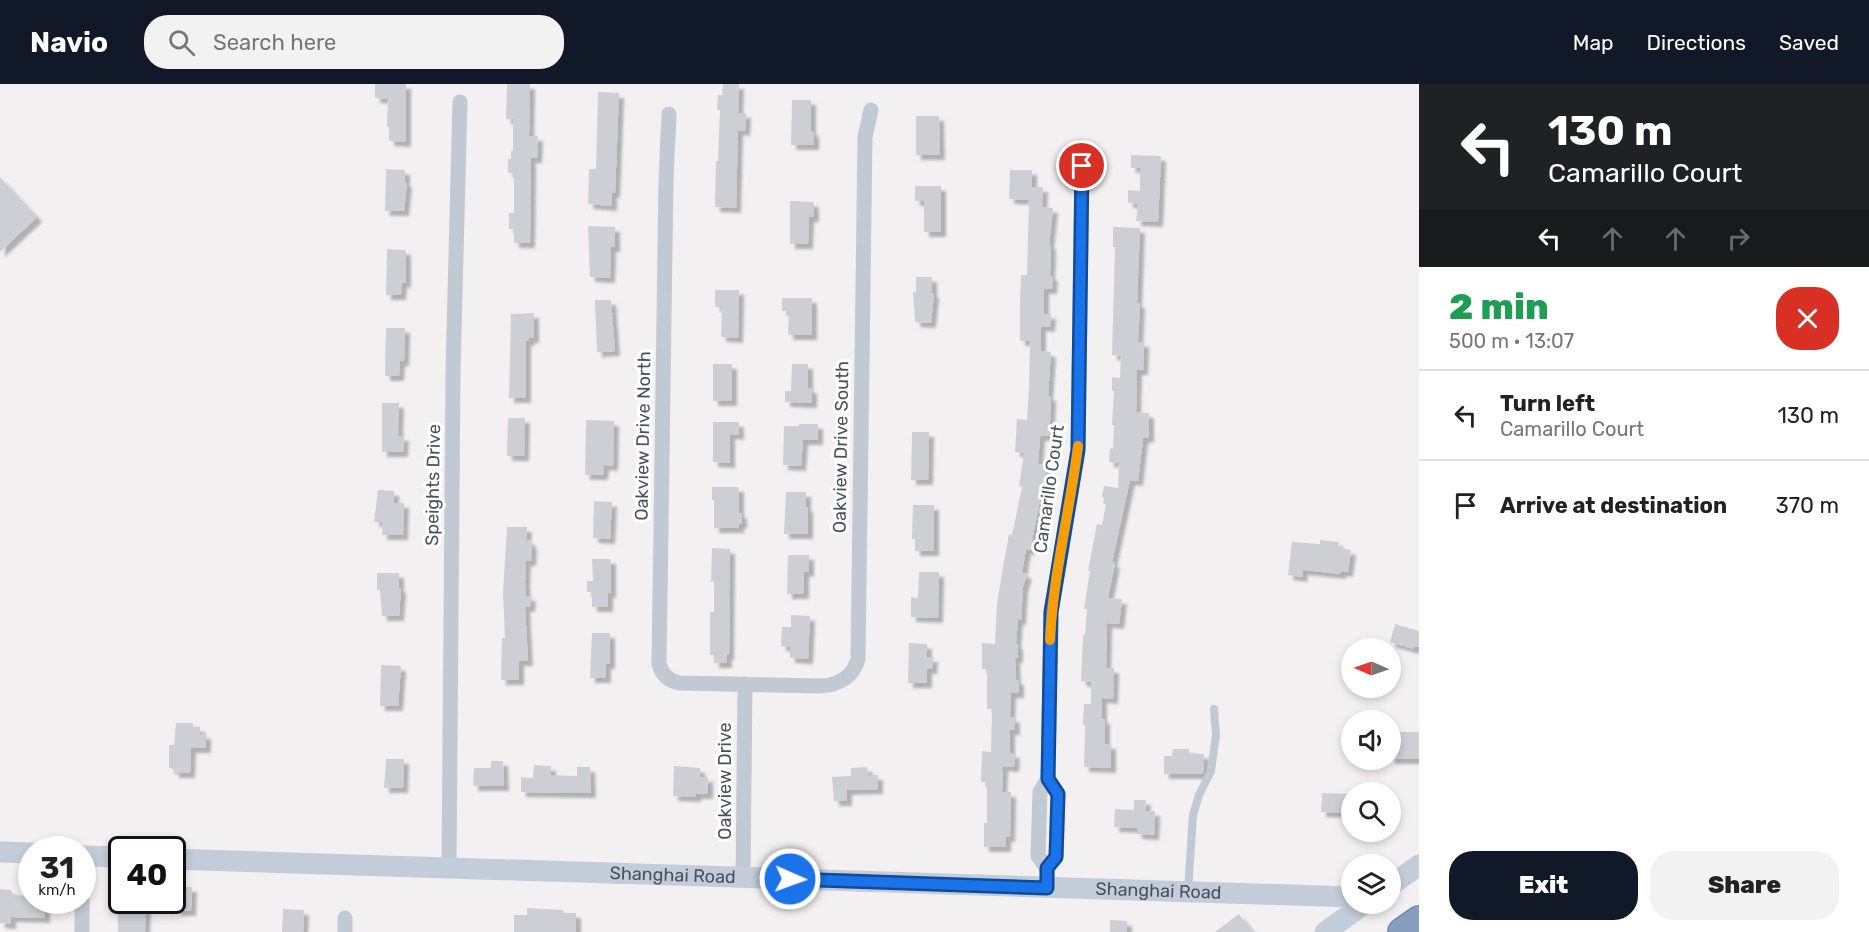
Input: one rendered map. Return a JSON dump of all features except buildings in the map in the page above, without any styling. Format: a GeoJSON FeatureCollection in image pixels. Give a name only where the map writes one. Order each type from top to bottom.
{"type":"FeatureCollection","features":[{"type":"Feature","properties":{"kind":"highway"},"geometry":{"type":"LineString","coordinates":[[1402,932],[1419,920]]}},
{"type":"Feature","properties":{"kind":"street","name":"Speights Drive"},"geometry":{"type":"LineString","coordinates":[[449,868],[453,370],[460,102]]}},
{"type":"Feature","properties":{"kind":"street","name":"Oakview Drive South"},"geometry":{"type":"LineString","coordinates":[[745,684],[832,685],[843,681],[857,665],[865,137],[871,110]]}},
{"type":"Feature","properties":{"kind":"street","name":"Oakview Drive North"},"geometry":{"type":"LineString","coordinates":[[669,114],[659,664],[660,670],[668,679],[680,683],[745,684]]}},
{"type":"Feature","properties":{"kind":"street","name":"Camarillo Court"},"geometry":{"type":"LineString","coordinates":[[1047,878],[1056,857],[1058,794],[1048,779],[1051,612],[1078,450],[1082,166]]}},
{"type":"Feature","properties":{"kind":"street","name":"Oakview Drive"},"geometry":{"type":"LineString","coordinates":[[743,878],[745,684]]}},
{"type":"Feature","properties":{"kind":"street"},"geometry":{"type":"LineString","coordinates":[[0,852],[18,853]]}},
{"type":"Feature","properties":{"kind":"street","name":"Shanghai Road"},"geometry":{"type":"LineString","coordinates":[[186,859],[743,878],[1047,878],[1188,892],[1341,897]]}},
{"type":"Feature","properties":{"kind":"street"},"geometry":{"type":"LineString","coordinates":[[1401,878],[1419,865]]}},
{"type":"Feature","properties":{"kind":"street"},"geometry":{"type":"LineString","coordinates":[[82,914],[82,932]]}},
{"type":"Feature","properties":{"kind":"street"},"geometry":{"type":"LineString","coordinates":[[1325,932],[1350,914]]}},
{"type":"Feature","properties":{"kind":"lane"},"geometry":{"type":"LineString","coordinates":[[1188,892],[1193,815],[1199,795],[1211,771],[1216,735],[1214,709]]}},
{"type":"Feature","properties":{"kind":"slow traffic"},"geometry":{"type":"LineString","coordinates":[[1050,640],[1054,586],[1078,446]]}},
{"type":"Feature","properties":{"kind":"route"},"geometry":{"type":"LineString","coordinates":[[790,879],[1047,888],[1047,868],[1056,857],[1058,794],[1048,779],[1051,612],[1078,450],[1082,166]]}}]}
